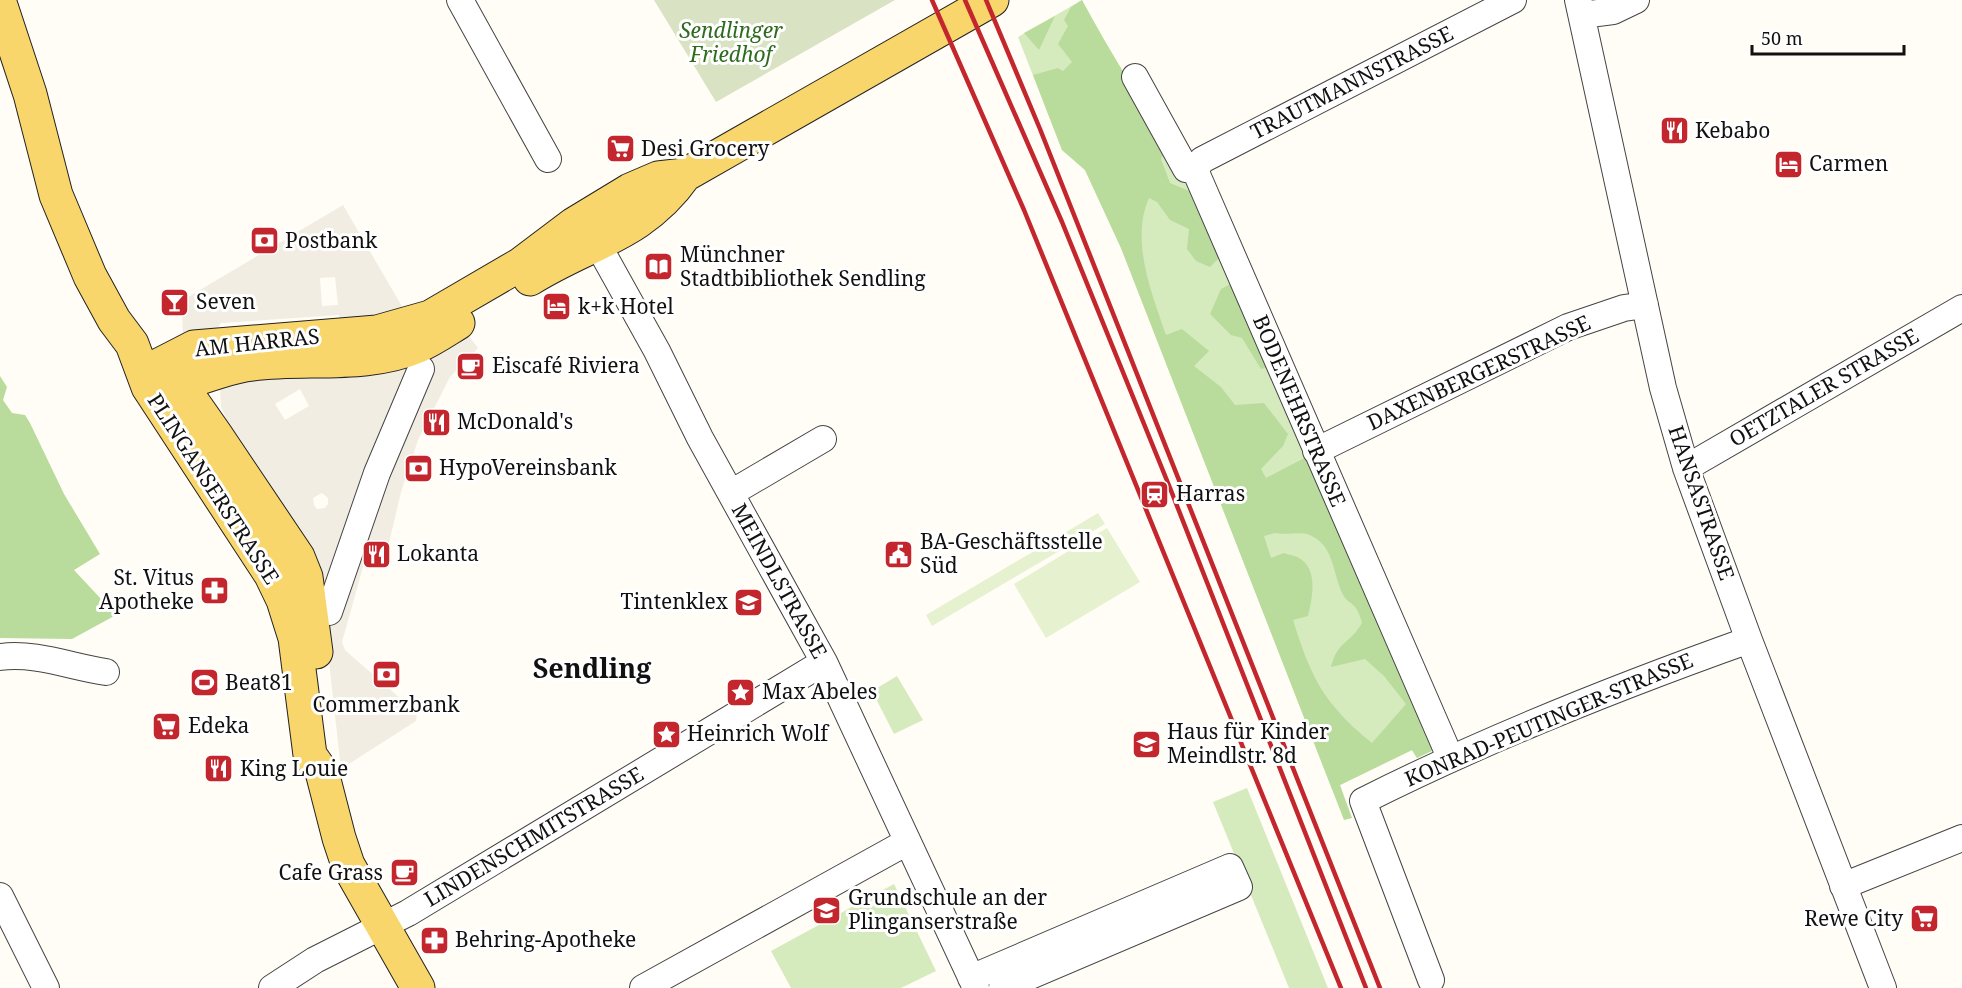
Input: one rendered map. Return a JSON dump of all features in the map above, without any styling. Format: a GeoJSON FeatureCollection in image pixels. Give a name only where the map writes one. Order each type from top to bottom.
{"type":"FeatureCollection","features":[{"type":"Feature","properties":{"kind":"main road"},"geometry":{"type":"LineString","coordinates":[[451,317],[574,224],[630,190],[658,178],[685,175],[993,0]]}},
{"type":"Feature","properties":{"kind":"main road","name":"PLINGANSERSTRASSE"},"geometry":{"type":"LineString","coordinates":[[0,3],[30,94],[56,195],[72,238],[114,320],[162,379],[304,570],[328,753],[322,772],[332,818],[348,865],[418,988]]}},
{"type":"Feature","properties":{"kind":"main road"},"geometry":{"type":"LineString","coordinates":[[451,317],[598,245],[646,217],[669,198],[685,175]]}},
{"type":"Feature","properties":{"kind":"main road","name":"AM HARRAS"},"geometry":{"type":"LineString","coordinates":[[162,379],[248,364],[390,354],[417,347],[451,317]]}},
{"type":"Feature","properties":{"kind":"street"},"geometry":{"type":"LineString","coordinates":[[460,0],[548,159]]}},
{"type":"Feature","properties":{"kind":"street","name":"TRAUTMANNSTRASSE"},"geometry":{"type":"LineString","coordinates":[[1195,170],[1202,160],[1513,0]]}},
{"type":"Feature","properties":{"kind":"street"},"geometry":{"type":"LineString","coordinates":[[1580,8],[1613,11],[1636,0]]}},
{"type":"Feature","properties":{"kind":"street","name":"HANSASTRASSE"},"geometry":{"type":"LineString","coordinates":[[1580,8],[1663,388],[1686,468],[1749,640],[1883,988]]}},
{"type":"Feature","properties":{"kind":"street","name":"BODENEHRSTRASSE"},"geometry":{"type":"LineString","coordinates":[[1136,77],[1186,169],[1195,170],[1450,757]]}},
{"type":"Feature","properties":{"kind":"street","name":"MEINDLSTRASSE"},"geometry":{"type":"LineString","coordinates":[[598,245],[824,662],[974,983]]}},
{"type":"Feature","properties":{"kind":"street","name":"DAXENBERGERSTRASSE"},"geometry":{"type":"LineString","coordinates":[[1316,451],[1568,327],[1624,308],[1645,305]]}},
{"type":"Feature","properties":{"kind":"street","name":"OETZTALER STRASSE"},"geometry":{"type":"LineString","coordinates":[[1686,468],[1962,308]]}},
{"type":"Feature","properties":{"kind":"street"},"geometry":{"type":"LineString","coordinates":[[329,612],[377,473],[421,369]]}},
{"type":"Feature","properties":{"kind":"street"},"geometry":{"type":"LineString","coordinates":[[731,494],[823,439]]}},
{"type":"Feature","properties":{"kind":"street","name":"KONRAD-PEUTINGER-STRASSE"},"geometry":{"type":"LineString","coordinates":[[1431,980],[1363,801],[1450,757],[1626,684],[1749,640]]}},
{"type":"Feature","properties":{"kind":"street"},"geometry":{"type":"LineString","coordinates":[[0,657],[48,660],[106,672]]}},
{"type":"Feature","properties":{"kind":"street","name":"LINDENSCHMITSTRASSE"},"geometry":{"type":"LineString","coordinates":[[272,988],[315,960],[408,913],[824,662]]}},
{"type":"Feature","properties":{"kind":"street"},"geometry":{"type":"LineString","coordinates":[[1843,886],[1962,838]]}},
{"type":"Feature","properties":{"kind":"street"},"geometry":{"type":"LineString","coordinates":[[643,988],[907,842]]}},
{"type":"Feature","properties":{"kind":"street"},"geometry":{"type":"LineString","coordinates":[[974,983],[1230,867],[1239,887],[1002,988]]}},
{"type":"Feature","properties":{"kind":"street"},"geometry":{"type":"LineString","coordinates":[[0,896],[46,988]]}},
{"type":"Feature","properties":{"kind":"green space","name":"Sendlinger Friedhof"},"geometry":{"type":"Polygon","coordinates":[[[654,0],[895,0],[716,102],[654,0]]]}},
{"type":"Feature","properties":{"kind":"green space"},"geometry":{"type":"Polygon","coordinates":[[[1082,0],[1194,193],[1440,747],[1417,758],[1412,750],[1332,789],[1121,248],[1085,170],[1062,150],[1018,37],[1082,0]]]}},
{"type":"Feature","properties":{"kind":"green space"},"geometry":{"type":"Polygon","coordinates":[[[1082,0],[1167,147],[1161,159],[1170,183],[1194,193],[1223,254],[1210,267],[1196,261],[1187,249],[1189,229],[1170,220],[1157,202],[1149,198],[1144,215],[1142,249],[1149,285],[1166,335],[1182,329],[1209,351],[1194,366],[1221,387],[1235,405],[1264,403],[1288,434],[1283,446],[1261,469],[1266,478],[1310,455],[1440,747],[1417,758],[1412,750],[1340,785],[1352,818],[1344,820],[1121,248],[1085,170],[1062,150],[1033,75],[1058,68],[1063,71],[1072,62],[1058,44],[1068,26],[1064,20],[1071,7],[1082,0]],[[1305,533],[1264,536],[1271,558],[1284,553],[1300,559],[1307,565],[1312,579],[1308,616],[1293,620],[1313,674],[1321,689],[1342,715],[1372,743],[1406,704],[1384,676],[1365,659],[1331,667],[1340,647],[1362,623],[1360,615],[1342,593],[1331,559],[1316,538],[1305,533]]]}},
{"type":"Feature","properties":{"kind":"green space"},"geometry":{"type":"Polygon","coordinates":[[[1055,16],[1039,50],[1024,33],[1055,16]]]}},
{"type":"Feature","properties":{"kind":"green space"},"geometry":{"type":"Polygon","coordinates":[[[1236,281],[1273,366],[1261,369],[1242,338],[1231,335],[1210,314],[1221,289],[1236,281]]]}},
{"type":"Feature","properties":{"kind":"green space"},"geometry":{"type":"Polygon","coordinates":[[[0,376],[7,387],[3,400],[12,413],[25,415],[64,494],[100,554],[74,570],[116,615],[72,639],[0,638],[0,376]]]}},
{"type":"Feature","properties":{"kind":"green space"},"geometry":{"type":"Polygon","coordinates":[[[1098,513],[1105,524],[932,626],[926,615],[1098,513]]]}},
{"type":"Feature","properties":{"kind":"green space"},"geometry":{"type":"Polygon","coordinates":[[[1107,528],[1140,582],[1046,638],[1014,584],[1107,528]]]}},
{"type":"Feature","properties":{"kind":"green space"},"geometry":{"type":"Polygon","coordinates":[[[897,676],[923,720],[894,734],[872,691],[897,676]]]}},
{"type":"Feature","properties":{"kind":"green space"},"geometry":{"type":"Polygon","coordinates":[[[1247,788],[1328,988],[1289,988],[1213,802],[1247,788]]]}},
{"type":"Feature","properties":{"kind":"green space"},"geometry":{"type":"Polygon","coordinates":[[[894,884],[936,971],[901,988],[791,988],[771,951],[894,884]]]}},
{"type":"Feature","properties":{"kind":"shaded area"},"geometry":{"type":"Polygon","coordinates":[[[343,205],[407,315],[340,322],[339,315],[221,323],[216,330],[183,335],[182,311],[185,305],[183,300],[343,205]],[[335,277],[320,278],[322,306],[338,305],[335,277]]]}},
{"type":"Feature","properties":{"kind":"shaded area"},"geometry":{"type":"Polygon","coordinates":[[[458,334],[462,340],[469,336],[478,348],[450,377],[418,440],[401,492],[388,547],[370,542],[342,642],[345,650],[417,713],[416,721],[341,769],[327,644],[221,407],[220,389],[224,383],[458,334]],[[300,389],[275,404],[285,420],[309,406],[300,389]],[[322,493],[313,498],[317,509],[325,508],[328,504],[328,498],[322,493]]]}},
{"type":"Feature","properties":{"kind":"railway"},"geometry":{"type":"LineString","coordinates":[[932,0],[1024,210],[1341,988]]}},
{"type":"Feature","properties":{"kind":"railway"},"geometry":{"type":"LineString","coordinates":[[965,0],[1062,222],[1170,488],[1366,988]]}},
{"type":"Feature","properties":{"kind":"railway"},"geometry":{"type":"LineString","coordinates":[[986,0],[1040,129],[1380,988]]}},
{"type":"Feature","properties":{"kind":"place","name":"Kebabo"},"geometry":{"type":"Point","coordinates":[1674,131]}},
{"type":"Feature","properties":{"kind":"place","name":"Desi Grocery"},"geometry":{"type":"Point","coordinates":[620,149]}},
{"type":"Feature","properties":{"kind":"place","name":"Carmen"},"geometry":{"type":"Point","coordinates":[1788,164]}},
{"type":"Feature","properties":{"kind":"place","name":"Postbank"},"geometry":{"type":"Point","coordinates":[264,241]}},
{"type":"Feature","properties":{"kind":"place","name":"Münchner Stadtbibliothek Sendling"},"geometry":{"type":"Point","coordinates":[659,267]}},
{"type":"Feature","properties":{"kind":"place","name":"Seven"},"geometry":{"type":"Point","coordinates":[175,302]}},
{"type":"Feature","properties":{"kind":"place","name":"k+k Hotel"},"geometry":{"type":"Point","coordinates":[557,307]}},
{"type":"Feature","properties":{"kind":"place","name":"Eiscafé Riviera"},"geometry":{"type":"Point","coordinates":[471,366]}},
{"type":"Feature","properties":{"kind":"place","name":"McDonald's"},"geometry":{"type":"Point","coordinates":[436,422]}},
{"type":"Feature","properties":{"kind":"place","name":"HypoVereinsbank"},"geometry":{"type":"Point","coordinates":[418,468]}},
{"type":"Feature","properties":{"kind":"place","name":"Harras"},"geometry":{"type":"Point","coordinates":[1155,494]}},
{"type":"Feature","properties":{"kind":"place","name":"Lokanta"},"geometry":{"type":"Point","coordinates":[376,554]}},
{"type":"Feature","properties":{"kind":"place","name":"BA-Geschäftsstelle Süd"},"geometry":{"type":"Point","coordinates":[899,554]}},
{"type":"Feature","properties":{"kind":"place","name":"St. Vitus Apotheke"},"geometry":{"type":"Point","coordinates":[215,590]}},
{"type":"Feature","properties":{"kind":"place","name":"Tintenklex"},"geometry":{"type":"Point","coordinates":[749,602]}},
{"type":"Feature","properties":{"kind":"place","name":"Commerzbank"},"geometry":{"type":"Point","coordinates":[386,674]}},
{"type":"Feature","properties":{"kind":"place","name":"Beat81"},"geometry":{"type":"Point","coordinates":[204,683]}},
{"type":"Feature","properties":{"kind":"place","name":"Max Abeles"},"geometry":{"type":"Point","coordinates":[741,692]}},
{"type":"Feature","properties":{"kind":"place","name":"Edeka"},"geometry":{"type":"Point","coordinates":[167,726]}},
{"type":"Feature","properties":{"kind":"place","name":"Heinrich Wolf"},"geometry":{"type":"Point","coordinates":[666,734]}},
{"type":"Feature","properties":{"kind":"place","name":"Haus für Kinder Meindlstr. 8d"},"geometry":{"type":"Point","coordinates":[1146,744]}},
{"type":"Feature","properties":{"kind":"place","name":"King Louie"},"geometry":{"type":"Point","coordinates":[219,769]}},
{"type":"Feature","properties":{"kind":"place","name":"Cafe Grass"},"geometry":{"type":"Point","coordinates":[404,873]}},
{"type":"Feature","properties":{"kind":"place","name":"Grundschule an der Plinganserstraße"},"geometry":{"type":"Point","coordinates":[827,910]}},
{"type":"Feature","properties":{"kind":"place","name":"Rewe City"},"geometry":{"type":"Point","coordinates":[1924,919]}},
{"type":"Feature","properties":{"kind":"place","name":"Behring-Apotheke"},"geometry":{"type":"Point","coordinates":[434,940]}},
{"type":"Feature","properties":{"kind":"district","name":"Sendling"},"geometry":{"type":"Point","coordinates":[592,669]}}]}
